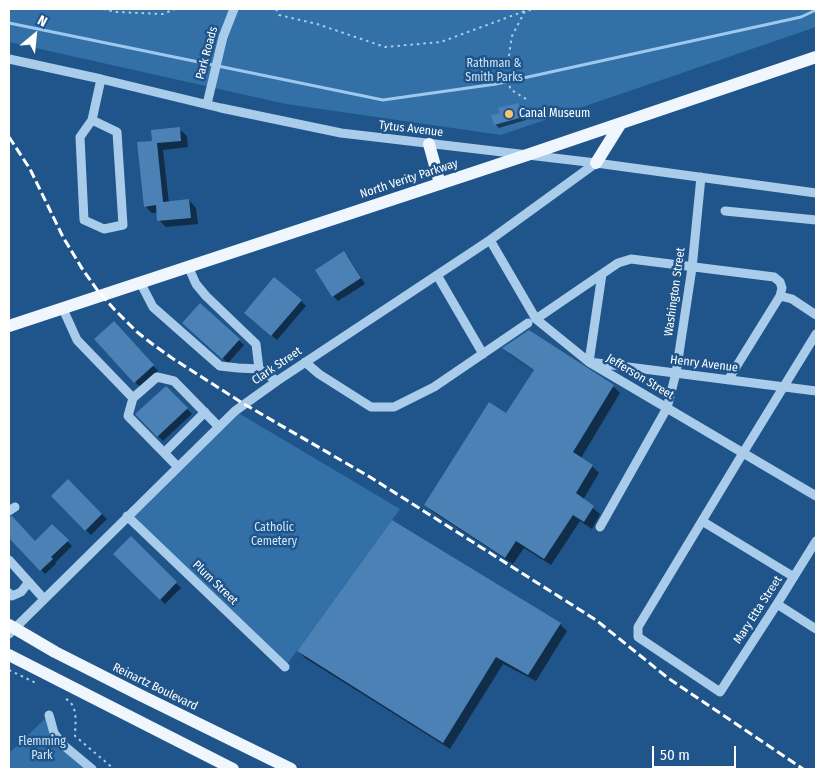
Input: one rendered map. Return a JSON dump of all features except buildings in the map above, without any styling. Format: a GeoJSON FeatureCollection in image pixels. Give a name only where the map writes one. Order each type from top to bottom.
{"type":"FeatureCollection","features":[{"type":"Feature","properties":{"kind":"main road","name":"North Verity Parkway"},"geometry":{"type":"LineString","coordinates":[[9,326],[527,155],[816,56]]}},
{"type":"Feature","properties":{"kind":"main road"},"geometry":{"type":"LineString","coordinates":[[596,163],[621,123]]}},
{"type":"Feature","properties":{"kind":"main road"},"geometry":{"type":"LineString","coordinates":[[429,144],[440,184]]}},
{"type":"Feature","properties":{"kind":"main road","name":"Reinartz Boulevard"},"geometry":{"type":"LineString","coordinates":[[10,629],[140,696],[292,769]]}},
{"type":"Feature","properties":{"kind":"main road"},"geometry":{"type":"LineString","coordinates":[[9,655],[233,769]]}},
{"type":"Feature","properties":{"kind":"street","name":"Park Roads"},"geometry":{"type":"LineString","coordinates":[[207,104],[223,37],[234,9]]}},
{"type":"Feature","properties":{"kind":"street","name":"Tytus Avenue"},"geometry":{"type":"LineString","coordinates":[[11,62],[101,79],[341,133],[596,163],[816,193]]}},
{"type":"Feature","properties":{"kind":"street"},"geometry":{"type":"LineString","coordinates":[[92,120],[117,132],[123,225],[104,228],[84,220],[80,137],[92,120],[101,79]]}},
{"type":"Feature","properties":{"kind":"street","name":"Clark Street"},"geometry":{"type":"LineString","coordinates":[[10,629],[44,598],[235,410],[490,240],[596,163]]}},
{"type":"Feature","properties":{"kind":"street","name":"Washington Street"},"geometry":{"type":"LineString","coordinates":[[600,527],[667,408],[676,373],[692,268],[701,178]]}},
{"type":"Feature","properties":{"kind":"street"},"geometry":{"type":"LineString","coordinates":[[725,211],[816,220]]}},
{"type":"Feature","properties":{"kind":"street","name":"Jefferson Street"},"geometry":{"type":"LineString","coordinates":[[490,240],[532,321],[589,362],[816,496]]}},
{"type":"Feature","properties":{"kind":"street"},"geometry":{"type":"LineString","coordinates":[[305,362],[319,374],[371,407],[394,407],[434,387],[618,263],[631,260],[774,277],[780,282],[782,288],[780,296],[728,380]]}},
{"type":"Feature","properties":{"kind":"street"},"geometry":{"type":"LineString","coordinates":[[188,266],[196,284],[206,296],[256,344],[259,369]]}},
{"type":"Feature","properties":{"kind":"street"},"geometry":{"type":"LineString","coordinates":[[589,362],[602,274]]}},
{"type":"Feature","properties":{"kind":"street"},"geometry":{"type":"LineString","coordinates":[[437,275],[483,354]]}},
{"type":"Feature","properties":{"kind":"street"},"geometry":{"type":"LineString","coordinates":[[140,282],[153,307],[220,366],[259,369],[277,381]]}},
{"type":"Feature","properties":{"kind":"street"},"geometry":{"type":"LineString","coordinates":[[780,296],[792,299],[816,315]]}},
{"type":"Feature","properties":{"kind":"street"},"geometry":{"type":"LineString","coordinates":[[63,309],[77,340],[133,398]]}},
{"type":"Feature","properties":{"kind":"street"},"geometry":{"type":"LineString","coordinates":[[794,577],[702,521],[816,334]]}},
{"type":"Feature","properties":{"kind":"street","name":"Henry Avenue"},"geometry":{"type":"LineString","coordinates":[[589,362],[816,391]]}},
{"type":"Feature","properties":{"kind":"street"},"geometry":{"type":"LineString","coordinates":[[178,467],[128,416],[133,398],[157,377],[174,381],[219,427]]}},
{"type":"Feature","properties":{"kind":"street"},"geometry":{"type":"LineString","coordinates":[[164,452],[205,412]]}},
{"type":"Feature","properties":{"kind":"street","name":"Plum Street"},"geometry":{"type":"LineString","coordinates":[[127,516],[285,667]]}},
{"type":"Feature","properties":{"kind":"street","name":"Mary Etta Street"},"geometry":{"type":"LineString","coordinates":[[702,521],[638,627],[638,637],[720,692],[816,540]]}},
{"type":"Feature","properties":{"kind":"street"},"geometry":{"type":"LineString","coordinates":[[9,560],[44,598]]}},
{"type":"Feature","properties":{"kind":"street"},"geometry":{"type":"LineString","coordinates":[[10,595],[20,592],[30,582]]}},
{"type":"Feature","properties":{"kind":"street"},"geometry":{"type":"LineString","coordinates":[[777,604],[816,629]]}},
{"type":"Feature","properties":{"kind":"street"},"geometry":{"type":"LineString","coordinates":[[49,715],[54,733],[62,744],[92,769]]}},
{"type":"Feature","properties":{"kind":"path"},"geometry":{"type":"LineString","coordinates":[[103,9],[116,12],[163,14],[174,9]]}},
{"type":"Feature","properties":{"kind":"path"},"geometry":{"type":"LineString","coordinates":[[276,9],[279,15],[317,24],[385,47],[441,42],[525,10],[536,9]]}},
{"type":"Feature","properties":{"kind":"path"},"geometry":{"type":"LineString","coordinates":[[525,10],[512,36],[508,62],[510,89],[526,99]]}},
{"type":"Feature","properties":{"kind":"path"},"geometry":{"type":"LineString","coordinates":[[9,670],[40,686]]}},
{"type":"Feature","properties":{"kind":"path"},"geometry":{"type":"LineString","coordinates":[[61,696],[70,701],[76,712],[75,736],[114,769]]}},
{"type":"Feature","properties":{"kind":"green space","name":"Rathman & Smith Parks"},"geometry":{"type":"Polygon","coordinates":[[[9,9],[816,9],[816,27],[501,135],[286,104],[9,42],[9,9]]]}},
{"type":"Feature","properties":{"kind":"green space","name":"Catholic Cemetery"},"geometry":{"type":"Polygon","coordinates":[[[235,411],[400,509],[285,667],[127,516],[235,411]]]}},
{"type":"Feature","properties":{"kind":"green space","name":"Flemming Park"},"geometry":{"type":"Polygon","coordinates":[[[49,715],[54,733],[92,769],[9,769],[9,753],[49,715]]]}},
{"type":"Feature","properties":{"kind":"waterway"},"geometry":{"type":"LineString","coordinates":[[9,23],[383,100],[496,84],[801,17],[816,10]]}},
{"type":"Feature","properties":{"kind":"railway"},"geometry":{"type":"LineString","coordinates":[[9,137],[30,169],[63,237],[83,270],[98,291],[137,332],[172,358],[244,404],[370,477],[596,620],[668,678],[803,769]]}},
{"type":"Feature","properties":{"kind":"place","name":"Canal Museum"},"geometry":{"type":"Point","coordinates":[509,114]}}]}
